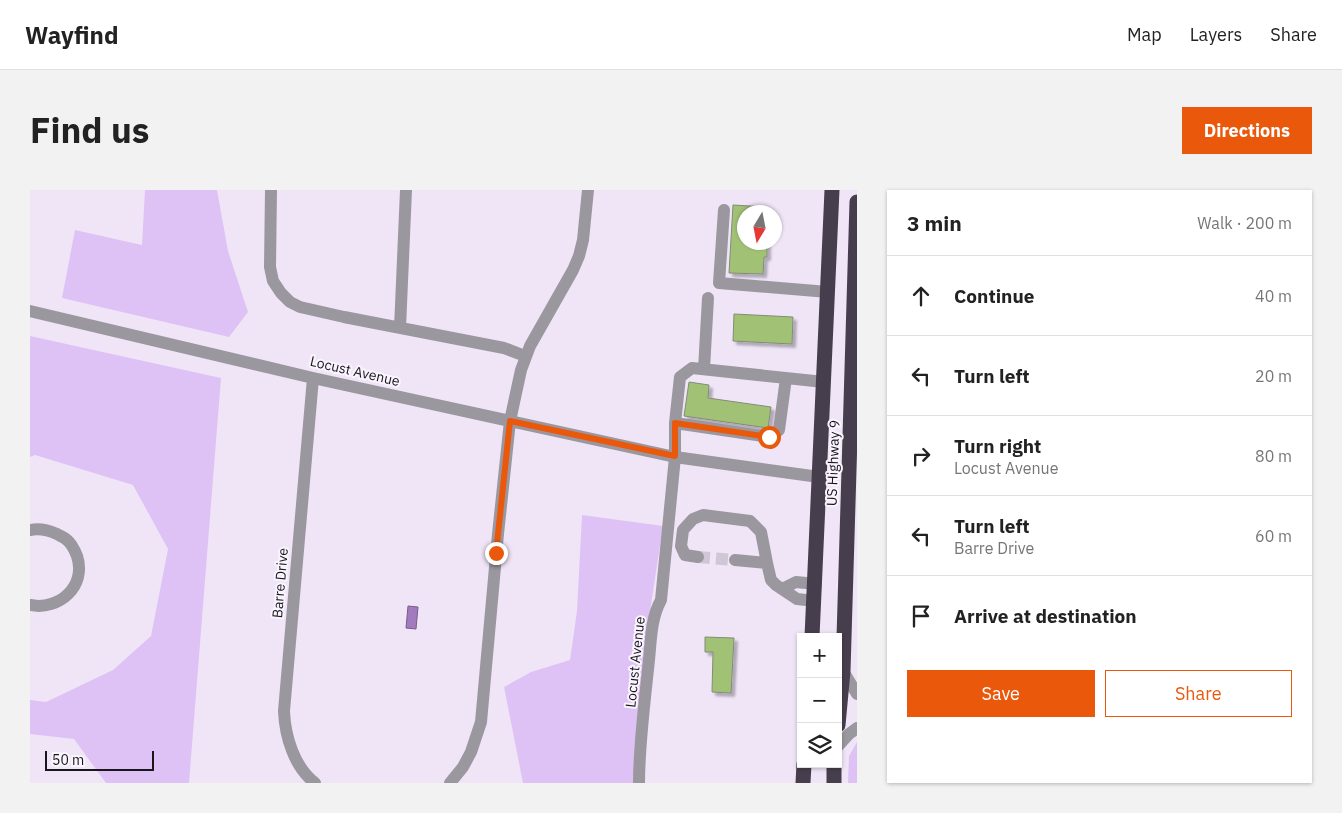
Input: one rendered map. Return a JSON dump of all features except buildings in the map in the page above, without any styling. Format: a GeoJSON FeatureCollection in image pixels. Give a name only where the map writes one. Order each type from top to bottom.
{"type":"FeatureCollection","features":[{"type":"Feature","properties":{"kind":"highway","name":"US Highway 9"},"geometry":{"type":"LineString","coordinates":[[812,633],[832,190]]}},
{"type":"Feature","properties":{"kind":"highway","name":"US Highway 9"},"geometry":{"type":"LineString","coordinates":[[838,723],[852,547],[857,202]]}},
{"type":"Feature","properties":{"kind":"highway"},"geometry":{"type":"LineString","coordinates":[[803,783],[804,768]]}},
{"type":"Feature","properties":{"kind":"highway"},"geometry":{"type":"LineString","coordinates":[[834,768],[834,783]]}},
{"type":"Feature","properties":{"kind":"street"},"geometry":{"type":"LineString","coordinates":[[271,190],[270,267],[273,281],[290,302],[300,307],[504,348],[526,356]]}},
{"type":"Feature","properties":{"kind":"street"},"geometry":{"type":"LineString","coordinates":[[400,328],[406,190]]}},
{"type":"Feature","properties":{"kind":"street"},"geometry":{"type":"LineString","coordinates":[[450,783],[472,752],[480,722],[510,421],[526,356],[574,270],[579,256],[583,240],[588,190]]}},
{"type":"Feature","properties":{"kind":"street"},"geometry":{"type":"LineString","coordinates":[[724,210],[719,283],[828,292]]}},
{"type":"Feature","properties":{"kind":"street"},"geometry":{"type":"LineString","coordinates":[[704,369],[708,298]]}},
{"type":"Feature","properties":{"kind":"street","name":"Locust Avenue"},"geometry":{"type":"LineString","coordinates":[[30,311],[313,378],[675,456],[819,477]]}},
{"type":"Feature","properties":{"kind":"street"},"geometry":{"type":"LineString","coordinates":[[675,456],[675,423],[680,377],[692,368],[824,382]]}},
{"type":"Feature","properties":{"kind":"street","name":"Barre Drive"},"geometry":{"type":"LineString","coordinates":[[307,781],[291,747],[284,721],[284,711],[313,378]]}},
{"type":"Feature","properties":{"kind":"street"},"geometry":{"type":"LineString","coordinates":[[675,423],[769,437],[779,430],[786,378]]}},
{"type":"Feature","properties":{"kind":"street","name":"Locust Avenue"},"geometry":{"type":"LineString","coordinates":[[639,783],[646,686],[656,610],[661,600],[675,456]]}},
{"type":"Feature","properties":{"kind":"street"},"geometry":{"type":"LineString","coordinates":[[698,557],[685,555],[681,546],[684,530],[693,519],[703,515],[750,521],[761,532],[772,580],[797,599],[815,601]]}},
{"type":"Feature","properties":{"kind":"street"},"geometry":{"type":"LineString","coordinates":[[30,530],[50,530],[68,540],[74,549],[80,568],[74,587],[60,602],[50,605],[30,605]]}},
{"type":"Feature","properties":{"kind":"street"},"geometry":{"type":"LineString","coordinates":[[735,560],[767,563]]}},
{"type":"Feature","properties":{"kind":"street"},"geometry":{"type":"LineString","coordinates":[[782,589],[796,582],[816,584]]}},
{"type":"Feature","properties":{"kind":"street"},"geometry":{"type":"LineString","coordinates":[[843,671],[857,694]]}},
{"type":"Feature","properties":{"kind":"street"},"geometry":{"type":"LineString","coordinates":[[842,742],[857,728]]}},
{"type":"Feature","properties":{"kind":"shaded area"},"geometry":{"type":"Polygon","coordinates":[[[145,190],[217,190],[228,251],[248,312],[229,337],[62,298],[75,230],[142,245],[145,190]]]}},
{"type":"Feature","properties":{"kind":"shaded area"},"geometry":{"type":"Polygon","coordinates":[[[30,336],[221,378],[189,783],[106,783],[74,739],[30,734],[30,700],[46,702],[113,670],[151,636],[168,549],[133,485],[35,455],[30,457],[30,336]]]}},
{"type":"Feature","properties":{"kind":"shaded area"},"geometry":{"type":"Polygon","coordinates":[[[582,515],[663,526],[641,686],[634,783],[523,783],[504,687],[531,672],[570,660],[577,611],[582,515]]]}},
{"type":"Feature","properties":{"kind":"shaded area"},"geometry":{"type":"Polygon","coordinates":[[[408,606],[418,607],[416,629],[406,628],[408,606]]]}},
{"type":"Feature","properties":{"kind":"shaded area"},"geometry":{"type":"Polygon","coordinates":[[[857,742],[857,783],[848,783],[849,756],[857,742]]]}},
{"type":"Feature","properties":{"kind":"tunnel"},"geometry":{"type":"LineString","coordinates":[[698,557],[735,560]]}},
{"type":"Feature","properties":{"kind":"route"},"geometry":{"type":"LineString","coordinates":[[496,553],[510,421],[675,456],[675,423],[769,437]]}}]}
